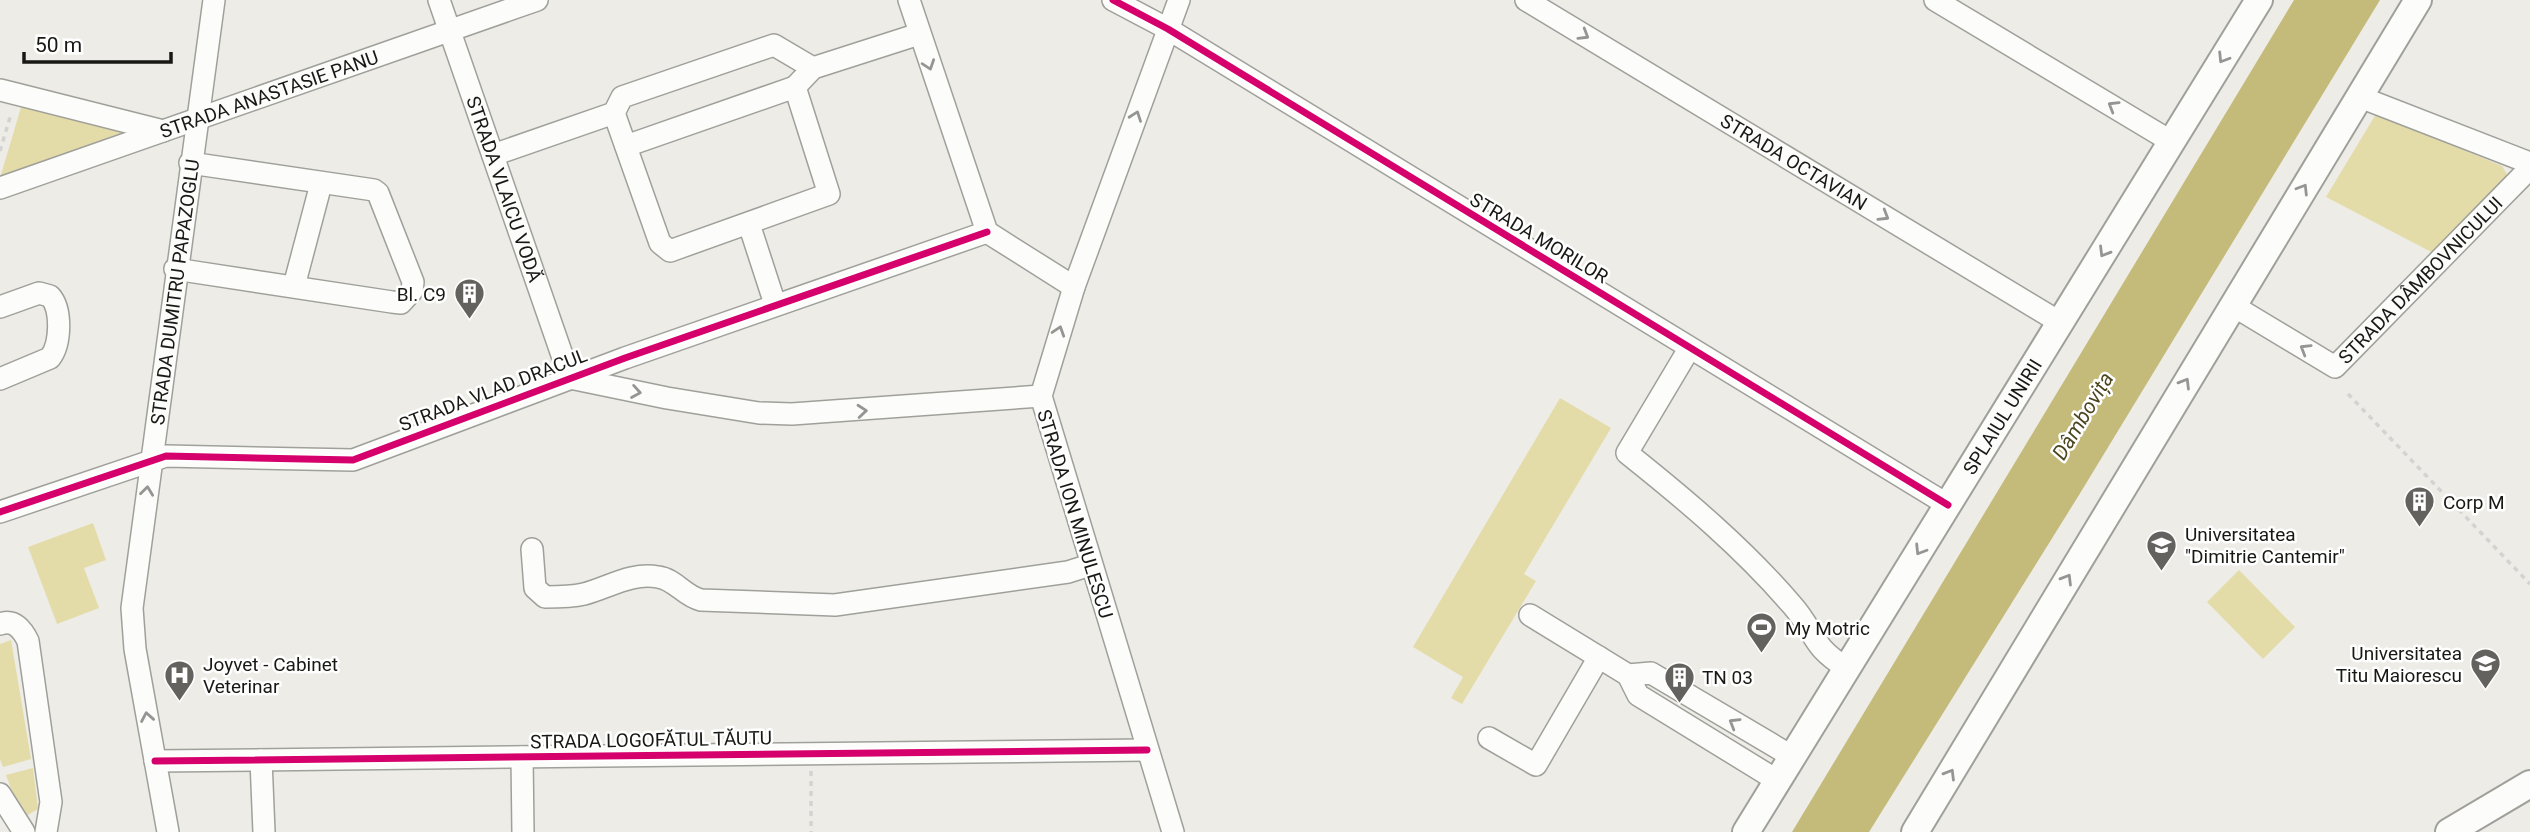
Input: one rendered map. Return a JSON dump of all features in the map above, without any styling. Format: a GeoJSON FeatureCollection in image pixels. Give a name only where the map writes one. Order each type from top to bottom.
{"type":"FeatureCollection","features":[{"type":"Feature","properties":{"kind":"main road","name":"SPLAIUL UNIRII"},"geometry":{"type":"LineString","coordinates":[[1746,832],[2259,0]]}},
{"type":"Feature","properties":{"kind":"main road"},"geometry":{"type":"LineString","coordinates":[[1915,832],[2418,0]]}},
{"type":"Feature","properties":{"kind":"main road"},"geometry":{"type":"LineString","coordinates":[[2449,832],[2530,784]]}},
{"type":"Feature","properties":{"kind":"street","name":"STRADA DUMITRU PAPAZOGLU"},"geometry":{"type":"LineString","coordinates":[[168,832],[135,649],[132,608],[175,269],[214,0]]}},
{"type":"Feature","properties":{"kind":"street","name":"STRADA VLAICU VODĂ"},"geometry":{"type":"LineString","coordinates":[[439,0],[570,378]]}},
{"type":"Feature","properties":{"kind":"street","name":"STRADA ANASTASIE PANU"},"geometry":{"type":"LineString","coordinates":[[0,188],[537,0]]}},
{"type":"Feature","properties":{"kind":"street"},"geometry":{"type":"LineString","coordinates":[[909,0],[987,232],[1074,287]]}},
{"type":"Feature","properties":{"kind":"street","name":"STRADA MORILOR"},"geometry":{"type":"LineString","coordinates":[[1113,0],[1168,29],[1948,505]]}},
{"type":"Feature","properties":{"kind":"street","name":"STRADA ION MINULESCU"},"geometry":{"type":"LineString","coordinates":[[1173,832],[1041,396],[1074,287],[1179,0]]}},
{"type":"Feature","properties":{"kind":"street","name":"STRADA OCTAVIAN"},"geometry":{"type":"LineString","coordinates":[[1526,0],[2061,323]]}},
{"type":"Feature","properties":{"kind":"street"},"geometry":{"type":"LineString","coordinates":[[1935,0],[2172,142]]}},
{"type":"Feature","properties":{"kind":"street"},"geometry":{"type":"LineString","coordinates":[[626,146],[795,87],[813,68],[919,34]]}},
{"type":"Feature","properties":{"kind":"street"},"geometry":{"type":"LineString","coordinates":[[493,155],[614,113],[622,97],[774,45],[813,68]]}},
{"type":"Feature","properties":{"kind":"street"},"geometry":{"type":"LineString","coordinates":[[614,113],[664,248],[670,251],[829,194],[795,87]]}},
{"type":"Feature","properties":{"kind":"street"},"geometry":{"type":"LineString","coordinates":[[8,92],[163,131]]}},
{"type":"Feature","properties":{"kind":"street"},"geometry":{"type":"LineString","coordinates":[[2360,97],[2530,165]]}},
{"type":"Feature","properties":{"kind":"street"},"geometry":{"type":"LineString","coordinates":[[175,269],[401,303],[412,291],[413,282],[378,193],[190,163]]}},
{"type":"Feature","properties":{"kind":"street","name":"STRADA DÂMBOVNICULUI"},"geometry":{"type":"LineString","coordinates":[[2232,305],[2335,367],[2530,165]]}},
{"type":"Feature","properties":{"kind":"street"},"geometry":{"type":"LineString","coordinates":[[294,286],[321,184]]}},
{"type":"Feature","properties":{"kind":"street"},"geometry":{"type":"LineString","coordinates":[[749,224],[775,304]]}},
{"type":"Feature","properties":{"kind":"street","name":"STRADA VLAD DRACUL"},"geometry":{"type":"LineString","coordinates":[[0,512],[151,460],[175,455],[353,460],[775,304],[987,232]]}},
{"type":"Feature","properties":{"kind":"street"},"geometry":{"type":"LineString","coordinates":[[0,306],[39,293],[50,296],[58,311],[56,347],[50,358],[0,379]]}},
{"type":"Feature","properties":{"kind":"street"},"geometry":{"type":"LineString","coordinates":[[1689,349],[1627,453],[1710,520],[1794,606],[1818,646],[1847,668]]}},
{"type":"Feature","properties":{"kind":"street","name":"STRADA VLAD DRACUL"},"geometry":{"type":"LineString","coordinates":[[570,378],[759,413],[792,414],[1041,396]]}},
{"type":"Feature","properties":{"kind":"street"},"geometry":{"type":"LineString","coordinates":[[532,549],[536,588],[545,597],[582,595],[620,580],[648,576],[666,579],[683,593],[701,600],[789,604],[835,605],[901,597],[1068,572],[1090,565]]}},
{"type":"Feature","properties":{"kind":"street"},"geometry":{"type":"LineString","coordinates":[[1530,615],[1628,675],[1638,695],[1778,781]]}},
{"type":"Feature","properties":{"kind":"street"},"geometry":{"type":"LineString","coordinates":[[0,624],[13,623],[20,627],[28,641],[51,802],[46,832]]}},
{"type":"Feature","properties":{"kind":"street"},"geometry":{"type":"LineString","coordinates":[[1489,738],[1536,765],[1599,657]]}},
{"type":"Feature","properties":{"kind":"street"},"geometry":{"type":"LineString","coordinates":[[1628,675],[1651,673],[1793,757]]}},
{"type":"Feature","properties":{"kind":"street","name":"STRADA LOGOFĂTUL TĂUTU"},"geometry":{"type":"LineString","coordinates":[[155,761],[1147,750]]}},
{"type":"Feature","properties":{"kind":"street"},"geometry":{"type":"LineString","coordinates":[[522,757],[523,832]]}},
{"type":"Feature","properties":{"kind":"street"},"geometry":{"type":"LineString","coordinates":[[261,760],[264,832]]}},
{"type":"Feature","properties":{"kind":"street"},"geometry":{"type":"LineString","coordinates":[[0,794],[24,832]]}},
{"type":"Feature","properties":{"kind":"path"},"geometry":{"type":"LineString","coordinates":[[0,151],[8,92]]}},
{"type":"Feature","properties":{"kind":"path"},"geometry":{"type":"LineString","coordinates":[[2348,394],[2530,584]]}},
{"type":"Feature","properties":{"kind":"path"},"geometry":{"type":"LineString","coordinates":[[811,754],[811,832]]}},
{"type":"Feature","properties":{"kind":"shaded area"},"geometry":{"type":"Polygon","coordinates":[[[22,104],[134,132],[0,178],[22,104]]]}},
{"type":"Feature","properties":{"kind":"shaded area"},"geometry":{"type":"Polygon","coordinates":[[[2376,114],[2502,166],[2510,179],[2439,256],[2326,197],[2376,114]]]}},
{"type":"Feature","properties":{"kind":"shaded area"},"geometry":{"type":"Polygon","coordinates":[[[1560,398],[1611,428],[1524,574],[1536,581],[1462,704],[1451,698],[1463,677],[1413,647],[1560,398]]]}},
{"type":"Feature","properties":{"kind":"shaded area"},"geometry":{"type":"Polygon","coordinates":[[[93,523],[106,560],[84,568],[99,608],[57,624],[28,547],[93,523]]]}},
{"type":"Feature","properties":{"kind":"shaded area"},"geometry":{"type":"Polygon","coordinates":[[[2239,570],[2295,627],[2263,659],[2207,602],[2239,570]]]}},
{"type":"Feature","properties":{"kind":"shaded area"},"geometry":{"type":"Polygon","coordinates":[[[11,640],[31,759],[3,767],[0,759],[0,644],[11,640]]]}},
{"type":"Feature","properties":{"kind":"shaded area"},"geometry":{"type":"Polygon","coordinates":[[[33,768],[38,809],[26,816],[19,810],[6,775],[33,768]]]}},
{"type":"Feature","properties":{"kind":"water","name":"Dâmbovița"},"geometry":{"type":"Polygon","coordinates":[[[2294,0],[2380,0],[2079,495],[1869,832],[1792,832],[2294,0]]]}},
{"type":"Feature","properties":{"kind":"cycle path"},"geometry":{"type":"LineString","coordinates":[[1113,0],[1168,29],[1948,505]]}},
{"type":"Feature","properties":{"kind":"cycle path"},"geometry":{"type":"LineString","coordinates":[[0,512],[166,456],[353,460],[625,358],[987,232]]}},
{"type":"Feature","properties":{"kind":"cycle path"},"geometry":{"type":"LineString","coordinates":[[155,761],[1147,750]]}},
{"type":"Feature","properties":{"kind":"place","name":"Bl. C9"},"geometry":{"type":"Point","coordinates":[469,321]}},
{"type":"Feature","properties":{"kind":"place","name":"Corp M"},"geometry":{"type":"Point","coordinates":[2420,529]}},
{"type":"Feature","properties":{"kind":"place","name":"Universitatea \"Dimitrie Cantemir\""},"geometry":{"type":"Point","coordinates":[2162,572]}},
{"type":"Feature","properties":{"kind":"place","name":"My Motric"},"geometry":{"type":"Point","coordinates":[1762,655]}},
{"type":"Feature","properties":{"kind":"place","name":"Universitatea Titu Maiorescu"},"geometry":{"type":"Point","coordinates":[2485,691]}},
{"type":"Feature","properties":{"kind":"place","name":"Joyvet - Cabinet Veterinar"},"geometry":{"type":"Point","coordinates":[180,702]}},
{"type":"Feature","properties":{"kind":"place","name":"TN 03"},"geometry":{"type":"Point","coordinates":[1679,704]}}]}
